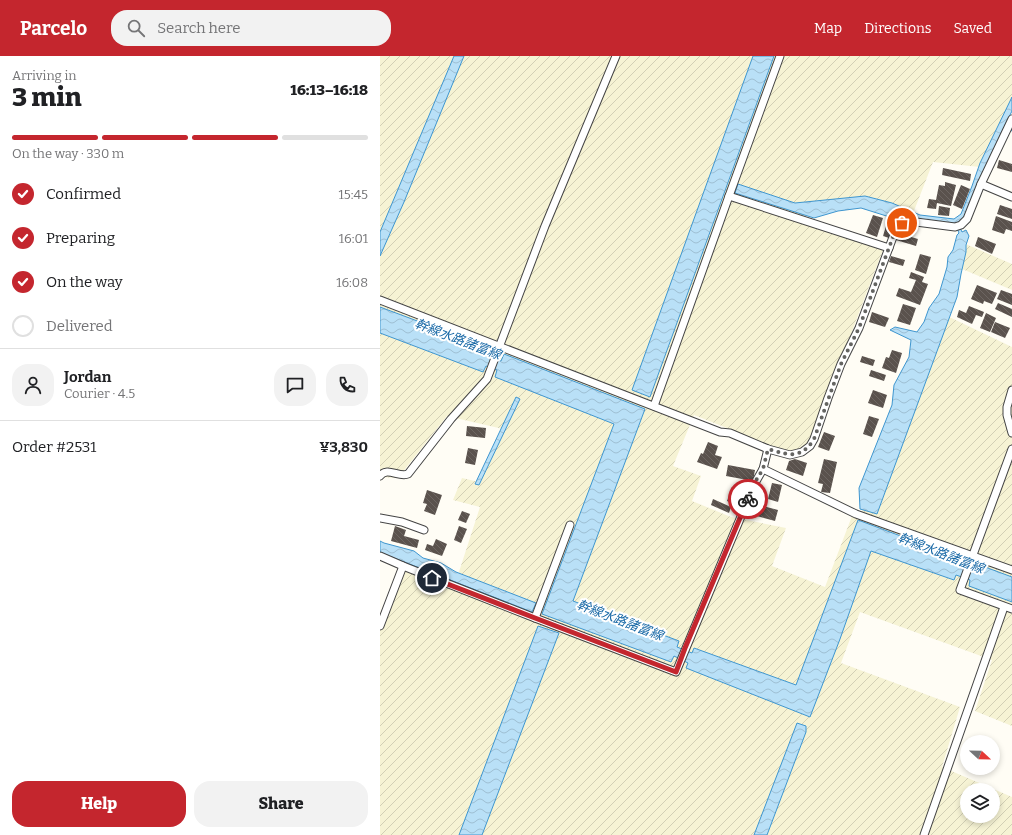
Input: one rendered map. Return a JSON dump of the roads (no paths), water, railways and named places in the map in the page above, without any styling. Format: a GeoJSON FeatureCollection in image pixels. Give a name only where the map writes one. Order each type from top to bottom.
{"type":"FeatureCollection","features":[{"type":"Feature","properties":{"kind":"street"},"geometry":{"type":"LineString","coordinates":[[380,476],[387,472],[404,476],[408,474],[451,419],[487,379],[545,226],[616,56]]}},
{"type":"Feature","properties":{"kind":"street"},"geometry":{"type":"LineString","coordinates":[[654,406],[780,56]]}},
{"type":"Feature","properties":{"kind":"street"},"geometry":{"type":"LineString","coordinates":[[380,300],[720,432],[730,433],[768,449],[790,455],[802,452],[810,446],[814,439],[841,364],[859,328],[898,225],[902,223],[916,222],[958,226],[968,219],[981,184],[1011,121]]}},
{"type":"Feature","properties":{"kind":"street"},"geometry":{"type":"LineString","coordinates":[[981,184],[1012,197]]}},
{"type":"Feature","properties":{"kind":"street"},"geometry":{"type":"LineString","coordinates":[[729,196],[889,248]]}},
{"type":"Feature","properties":{"kind":"street"},"geometry":{"type":"LineString","coordinates":[[1012,390],[1007,407],[1007,415],[1012,433]]}},
{"type":"Feature","properties":{"kind":"street"},"geometry":{"type":"LineString","coordinates":[[380,556],[676,672],[755,482],[763,469],[768,449]]}},
{"type":"Feature","properties":{"kind":"street"},"geometry":{"type":"LineString","coordinates":[[1012,449],[960,590],[1012,609]]}},
{"type":"Feature","properties":{"kind":"street"},"geometry":{"type":"LineString","coordinates":[[763,469],[856,514],[1012,570]]}},
{"type":"Feature","properties":{"kind":"street"},"geometry":{"type":"LineString","coordinates":[[380,518],[402,522],[424,530]]}},
{"type":"Feature","properties":{"kind":"street"},"geometry":{"type":"LineString","coordinates":[[535,618],[570,525]]}},
{"type":"Feature","properties":{"kind":"street"},"geometry":{"type":"LineString","coordinates":[[380,626],[403,566]]}},
{"type":"Feature","properties":{"kind":"street"},"geometry":{"type":"LineString","coordinates":[[924,835],[1004,607]]}},
{"type":"Feature","properties":{"kind":"water"},"geometry":{"type":"Polygon","coordinates":[[[454,56],[464,56],[404,202],[380,256],[380,232],[454,56]]]}},
{"type":"Feature","properties":{"kind":"water"},"geometry":{"type":"Polygon","coordinates":[[[753,56],[774,56],[650,397],[632,390],[753,56]]]}},
{"type":"Feature","properties":{"kind":"water"},"geometry":{"type":"Polygon","coordinates":[[[1012,97],[1012,111],[1005,125],[1012,128],[1012,131],[1004,127],[963,219],[958,223],[962,232],[966,230],[969,236],[966,245],[957,297],[877,514],[860,509],[859,488],[892,405],[894,385],[909,357],[911,340],[890,330],[895,327],[917,332],[924,322],[929,308],[939,294],[947,267],[948,257],[953,250],[957,235],[959,233],[955,224],[919,219],[896,219],[861,208],[838,211],[814,218],[735,193],[738,184],[795,203],[865,196],[892,203],[920,215],[954,219],[961,214],[980,163],[1012,97]]]}},
{"type":"Feature","properties":{"kind":"water","name":"幹線水路諸富線"},"geometry":{"type":"Polygon","coordinates":[[[380,307],[492,349],[490,357],[501,361],[504,354],[645,409],[573,601],[679,641],[677,647],[692,653],[694,648],[796,685],[858,520],[962,559],[960,564],[974,570],[977,564],[1012,577],[1012,602],[969,586],[970,580],[956,575],[954,580],[871,551],[840,639],[810,717],[686,668],[688,663],[674,656],[671,662],[542,614],[614,424],[495,377],[497,370],[486,366],[483,372],[380,333],[380,307]]]}},
{"type":"Feature","properties":{"kind":"water"},"geometry":{"type":"Polygon","coordinates":[[[516,397],[520,399],[479,485],[475,484],[516,397]]]}},
{"type":"Feature","properties":{"kind":"water"},"geometry":{"type":"Polygon","coordinates":[[[380,541],[414,551],[423,558],[441,563],[456,572],[536,603],[532,612],[384,554],[380,552],[380,541]]]}},
{"type":"Feature","properties":{"kind":"water"},"geometry":{"type":"Polygon","coordinates":[[[538,626],[559,633],[482,835],[459,835],[538,626]]]}},
{"type":"Feature","properties":{"kind":"water"},"geometry":{"type":"Polygon","coordinates":[[[797,723],[806,726],[806,732],[767,835],[754,835],[797,723]]]}}]}
